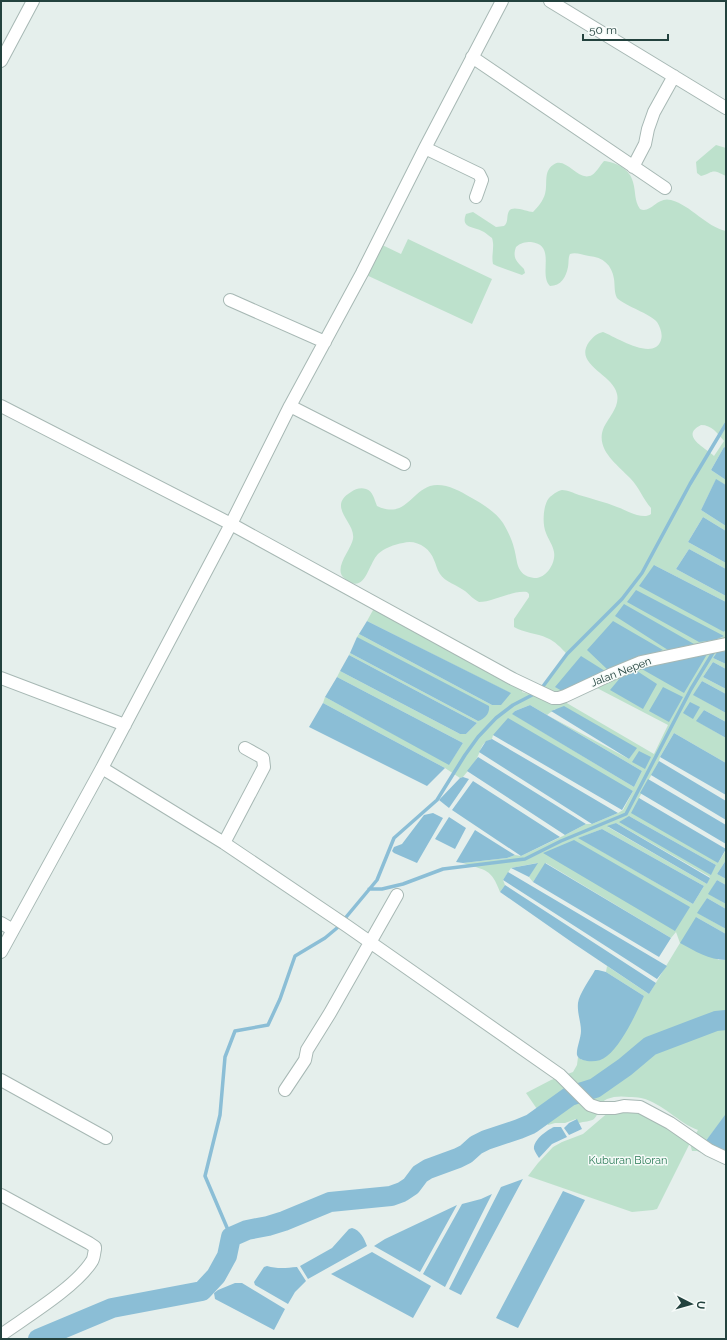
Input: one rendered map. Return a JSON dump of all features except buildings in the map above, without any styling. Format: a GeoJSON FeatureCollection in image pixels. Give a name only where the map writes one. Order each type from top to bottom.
{"type":"FeatureCollection","features":[{"type":"Feature","properties":{"kind":"street"},"geometry":{"type":"LineString","coordinates":[[1,61],[33,1]]}},
{"type":"Feature","properties":{"kind":"street"},"geometry":{"type":"LineString","coordinates":[[1,952],[102,768],[231,524],[290,406],[362,273],[502,1]]}},
{"type":"Feature","properties":{"kind":"street"},"geometry":{"type":"LineString","coordinates":[[550,1],[726,108]]}},
{"type":"Feature","properties":{"kind":"street"},"geometry":{"type":"LineString","coordinates":[[472,57],[665,188]]}},
{"type":"Feature","properties":{"kind":"street"},"geometry":{"type":"LineString","coordinates":[[633,167],[645,144],[654,112],[674,76]]}},
{"type":"Feature","properties":{"kind":"street"},"geometry":{"type":"LineString","coordinates":[[425,148],[480,174],[482,180],[476,197]]}},
{"type":"Feature","properties":{"kind":"street"},"geometry":{"type":"LineString","coordinates":[[230,300],[325,342]]}},
{"type":"Feature","properties":{"kind":"street"},"geometry":{"type":"LineString","coordinates":[[1,406],[231,524]]}},
{"type":"Feature","properties":{"kind":"street"},"geometry":{"type":"LineString","coordinates":[[290,406],[404,464]]}},
{"type":"Feature","properties":{"kind":"street","name":"Jalan Nepen"},"geometry":{"type":"LineString","coordinates":[[231,524],[539,692],[553,698],[559,698],[641,662],[726,644]]}},
{"type":"Feature","properties":{"kind":"street"},"geometry":{"type":"LineString","coordinates":[[1,678],[125,725]]}},
{"type":"Feature","properties":{"kind":"street"},"geometry":{"type":"LineString","coordinates":[[224,843],[264,767],[263,758],[245,748]]}},
{"type":"Feature","properties":{"kind":"street"},"geometry":{"type":"LineString","coordinates":[[102,768],[224,843],[344,924],[560,1075],[590,1105],[598,1108],[628,1106],[640,1107],[670,1123],[708,1150],[726,1158]]}},
{"type":"Feature","properties":{"kind":"street"},"geometry":{"type":"LineString","coordinates":[[285,1090],[305,1060],[307,1050],[330,1013],[397,895]]}},
{"type":"Feature","properties":{"kind":"street"},"geometry":{"type":"LineString","coordinates":[[1,923],[13,930]]}},
{"type":"Feature","properties":{"kind":"street"},"geometry":{"type":"LineString","coordinates":[[1,1080],[106,1138]]}},
{"type":"Feature","properties":{"kind":"street"},"geometry":{"type":"LineString","coordinates":[[1,1195],[95,1247],[92,1261],[78,1278],[1,1335]]}},
{"type":"Feature","properties":{"kind":"green space"},"geometry":{"type":"Polygon","coordinates":[[[716,145],[726,148],[726,176],[715,171],[701,176],[697,173],[696,162],[716,145]]]}},
{"type":"Feature","properties":{"kind":"green space","name":"Kuburan Bloran"},"geometry":{"type":"Polygon","coordinates":[[[604,161],[618,165],[629,173],[640,209],[648,209],[662,200],[671,200],[686,207],[712,225],[726,231],[726,448],[724,447],[711,470],[726,480],[726,485],[716,480],[701,510],[726,526],[726,531],[703,517],[688,542],[726,563],[726,569],[689,549],[676,569],[726,596],[726,602],[654,565],[724,632],[726,629],[726,651],[717,652],[713,658],[726,664],[726,669],[713,662],[703,677],[726,689],[726,694],[702,681],[694,695],[726,713],[726,722],[704,710],[697,721],[726,738],[726,763],[674,733],[639,798],[718,863],[726,850],[726,860],[717,874],[726,879],[726,885],[717,880],[709,894],[726,904],[726,909],[707,898],[698,913],[726,929],[726,934],[696,917],[718,960],[726,960],[726,1115],[705,1142],[706,1144],[726,1151],[726,1162],[697,1151],[692,1151],[690,1143],[657,1209],[632,1212],[528,1176],[553,1147],[583,1134],[610,1111],[641,1112],[691,1142],[698,1130],[684,1123],[656,1104],[638,1097],[624,1096],[612,1097],[604,1100],[596,1117],[591,1121],[579,1123],[576,1119],[565,1123],[548,1125],[526,1093],[551,1080],[573,1072],[577,1065],[578,1057],[582,1060],[644,996],[606,972],[607,966],[649,994],[680,943],[676,932],[671,938],[546,863],[533,882],[529,877],[537,863],[511,868],[503,880],[505,885],[500,892],[494,878],[490,874],[482,869],[463,863],[507,858],[515,855],[521,856],[586,824],[592,824],[618,813],[623,810],[633,791],[493,735],[492,739],[483,744],[477,758],[463,777],[460,778],[445,768],[323,703],[325,697],[449,764],[463,743],[337,677],[340,671],[460,734],[466,734],[477,723],[349,655],[350,653],[478,721],[357,637],[359,634],[492,705],[510,693],[367,621],[378,601],[526,682],[522,692],[533,695],[546,683],[567,654],[550,639],[522,631],[514,627],[514,619],[529,597],[527,592],[515,593],[479,602],[465,591],[442,577],[432,556],[426,548],[417,543],[408,542],[383,550],[378,554],[365,577],[357,584],[351,583],[344,578],[341,574],[341,564],[352,543],[353,533],[341,509],[341,503],[344,498],[356,489],[364,488],[368,490],[373,496],[377,506],[386,509],[401,507],[423,489],[430,486],[440,485],[451,487],[461,492],[488,508],[500,519],[512,541],[520,571],[523,574],[534,578],[542,576],[552,565],[554,552],[545,529],[544,515],[547,501],[556,492],[562,490],[568,491],[637,515],[646,516],[651,514],[651,508],[636,485],[609,456],[602,442],[604,427],[616,407],[618,398],[614,387],[590,363],[586,357],[585,350],[592,338],[603,332],[625,343],[651,349],[657,346],[662,338],[657,322],[617,298],[613,274],[609,266],[603,260],[575,253],[570,254],[566,274],[560,283],[550,286],[547,281],[545,254],[543,248],[539,244],[527,242],[516,247],[515,257],[517,262],[524,269],[525,273],[522,275],[493,264],[492,238],[484,232],[467,225],[465,222],[466,214],[473,212],[496,227],[504,226],[508,213],[511,209],[533,212],[538,206],[545,194],[548,171],[553,165],[563,163],[577,173],[587,176],[594,174],[604,161]],[[701,425],[695,429],[693,438],[714,456],[724,441],[708,426],[701,425]],[[595,687],[565,702],[654,754],[668,725],[595,687]],[[530,705],[515,711],[513,714],[634,787],[642,771],[530,705]],[[555,709],[547,715],[629,759],[636,748],[555,709]],[[629,816],[710,874],[716,865],[629,816]],[[616,823],[608,827],[707,884],[710,877],[616,823]],[[602,829],[579,838],[693,904],[704,886],[602,829]]]}},
{"type":"Feature","properties":{"kind":"green space"},"geometry":{"type":"Polygon","coordinates":[[[408,239],[492,279],[472,324],[362,273],[376,242],[401,254],[408,239]]]}},
{"type":"Feature","properties":{"kind":"water"},"geometry":{"type":"Polygon","coordinates":[[[724,447],[726,448],[726,480],[711,470],[724,447]]]}},
{"type":"Feature","properties":{"kind":"water"},"geometry":{"type":"Polygon","coordinates":[[[716,479],[726,485],[726,526],[701,510],[716,479]]]}},
{"type":"Feature","properties":{"kind":"water"},"geometry":{"type":"Polygon","coordinates":[[[703,517],[726,531],[726,563],[688,542],[703,517]]]}},
{"type":"Feature","properties":{"kind":"water"},"geometry":{"type":"Polygon","coordinates":[[[689,549],[726,569],[726,596],[676,569],[689,549]]]}},
{"type":"Feature","properties":{"kind":"water"},"geometry":{"type":"Polygon","coordinates":[[[654,565],[726,602],[726,629],[724,632],[639,586],[654,565]]]}},
{"type":"Feature","properties":{"kind":"water"},"geometry":{"type":"Polygon","coordinates":[[[636,590],[724,636],[715,640],[699,642],[627,602],[636,590]]]}},
{"type":"Feature","properties":{"kind":"water"},"geometry":{"type":"Polygon","coordinates":[[[624,604],[694,644],[668,650],[615,616],[624,604]]]}},
{"type":"Feature","properties":{"kind":"water"},"geometry":{"type":"Polygon","coordinates":[[[367,621],[511,693],[501,705],[492,705],[359,634],[367,621]]]}},
{"type":"Feature","properties":{"kind":"water"},"geometry":{"type":"Polygon","coordinates":[[[613,621],[663,650],[608,670],[587,650],[613,621]]]}},
{"type":"Feature","properties":{"kind":"water"},"geometry":{"type":"Polygon","coordinates":[[[357,637],[489,706],[488,713],[485,717],[478,721],[350,653],[357,637]]]}},
{"type":"Feature","properties":{"kind":"water"},"geometry":{"type":"Polygon","coordinates":[[[709,651],[684,693],[640,668],[709,651]]]}},
{"type":"Feature","properties":{"kind":"water"},"geometry":{"type":"Polygon","coordinates":[[[726,651],[726,664],[713,658],[717,652],[726,651]]]}},
{"type":"Feature","properties":{"kind":"water"},"geometry":{"type":"Polygon","coordinates":[[[349,655],[477,723],[466,734],[460,734],[340,671],[349,655]]]}},
{"type":"Feature","properties":{"kind":"water"},"geometry":{"type":"Polygon","coordinates":[[[581,656],[605,671],[562,691],[555,687],[581,656]]]}},
{"type":"Feature","properties":{"kind":"water"},"geometry":{"type":"Polygon","coordinates":[[[713,662],[726,669],[726,689],[703,677],[713,662]]]}},
{"type":"Feature","properties":{"kind":"water"},"geometry":{"type":"Polygon","coordinates":[[[637,671],[657,684],[643,709],[610,690],[620,678],[637,671]]]}},
{"type":"Feature","properties":{"kind":"water"},"geometry":{"type":"Polygon","coordinates":[[[337,677],[463,743],[449,765],[325,697],[337,677]]]}},
{"type":"Feature","properties":{"kind":"water"},"geometry":{"type":"Polygon","coordinates":[[[702,681],[726,694],[726,713],[693,695],[702,681]]]}},
{"type":"Feature","properties":{"kind":"water"},"geometry":{"type":"Polygon","coordinates":[[[663,687],[683,697],[669,722],[649,711],[663,687]]]}},
{"type":"Feature","properties":{"kind":"water"},"geometry":{"type":"Polygon","coordinates":[[[690,702],[700,707],[693,719],[683,713],[690,702]]]}},
{"type":"Feature","properties":{"kind":"water"},"geometry":{"type":"Polygon","coordinates":[[[323,703],[445,768],[427,786],[309,727],[323,703]]]}},
{"type":"Feature","properties":{"kind":"water"},"geometry":{"type":"Polygon","coordinates":[[[530,705],[642,771],[634,787],[512,714],[515,711],[530,705]]]}},
{"type":"Feature","properties":{"kind":"water"},"geometry":{"type":"Polygon","coordinates":[[[564,706],[637,748],[629,759],[551,711],[564,706]]]}},
{"type":"Feature","properties":{"kind":"water"},"geometry":{"type":"Polygon","coordinates":[[[704,710],[726,722],[726,738],[696,721],[704,710]]]}},
{"type":"Feature","properties":{"kind":"water"},"geometry":{"type":"Polygon","coordinates":[[[508,718],[633,791],[622,810],[493,735],[508,718]]]}},
{"type":"Feature","properties":{"kind":"water"},"geometry":{"type":"Polygon","coordinates":[[[674,733],[726,763],[726,795],[660,757],[674,733]]]}},
{"type":"Feature","properties":{"kind":"water"},"geometry":{"type":"Polygon","coordinates":[[[492,739],[618,813],[592,824],[479,752],[486,741],[492,739]]]}},
{"type":"Feature","properties":{"kind":"water"},"geometry":{"type":"Polygon","coordinates":[[[639,751],[651,757],[645,769],[632,762],[639,751]]]}},
{"type":"Feature","properties":{"kind":"water"},"geometry":{"type":"Polygon","coordinates":[[[478,757],[586,824],[565,835],[467,771],[478,757]]]}},
{"type":"Feature","properties":{"kind":"water"},"geometry":{"type":"Polygon","coordinates":[[[659,761],[726,801],[726,820],[651,775],[659,761]]]}},
{"type":"Feature","properties":{"kind":"water"},"geometry":{"type":"Polygon","coordinates":[[[463,777],[469,779],[449,808],[439,800],[460,778],[463,777]]]}},
{"type":"Feature","properties":{"kind":"water"},"geometry":{"type":"Polygon","coordinates":[[[648,779],[726,825],[726,844],[640,793],[648,779]]]}},
{"type":"Feature","properties":{"kind":"water"},"geometry":{"type":"Polygon","coordinates":[[[473,781],[560,837],[521,856],[452,810],[473,781]]]}},
{"type":"Feature","properties":{"kind":"water"},"geometry":{"type":"Polygon","coordinates":[[[639,798],[726,849],[718,863],[631,813],[639,798]]]}},
{"type":"Feature","properties":{"kind":"water"},"geometry":{"type":"Polygon","coordinates":[[[433,813],[443,818],[417,863],[392,851],[394,847],[402,844],[424,815],[433,813]]]}},
{"type":"Feature","properties":{"kind":"water"},"geometry":{"type":"Polygon","coordinates":[[[629,816],[716,865],[711,875],[619,822],[629,816]]]}},
{"type":"Feature","properties":{"kind":"water"},"geometry":{"type":"Polygon","coordinates":[[[449,817],[466,828],[455,849],[435,839],[449,817]]]}},
{"type":"Feature","properties":{"kind":"water"},"geometry":{"type":"Polygon","coordinates":[[[616,823],[710,878],[707,884],[607,826],[616,823]]]}},
{"type":"Feature","properties":{"kind":"water"},"geometry":{"type":"Polygon","coordinates":[[[602,829],[704,886],[693,904],[578,838],[602,829]]]}},
{"type":"Feature","properties":{"kind":"water"},"geometry":{"type":"Polygon","coordinates":[[[475,830],[515,855],[507,858],[463,863],[456,862],[475,830]]]}},
{"type":"Feature","properties":{"kind":"water"},"geometry":{"type":"Polygon","coordinates":[[[574,840],[690,907],[675,931],[543,853],[574,840]]]}},
{"type":"Feature","properties":{"kind":"water"},"geometry":{"type":"Polygon","coordinates":[[[726,860],[726,879],[717,874],[726,860]]]}},
{"type":"Feature","properties":{"kind":"water"},"geometry":{"type":"Polygon","coordinates":[[[538,863],[529,877],[511,868],[538,863]]]}},
{"type":"Feature","properties":{"kind":"water"},"geometry":{"type":"Polygon","coordinates":[[[545,863],[671,938],[659,957],[533,882],[545,863]]]}},
{"type":"Feature","properties":{"kind":"water"},"geometry":{"type":"Polygon","coordinates":[[[508,872],[667,966],[657,979],[503,880],[508,872]]]}},
{"type":"Feature","properties":{"kind":"water"},"geometry":{"type":"Polygon","coordinates":[[[717,880],[726,885],[726,904],[708,894],[717,880]]]}},
{"type":"Feature","properties":{"kind":"water"},"geometry":{"type":"Polygon","coordinates":[[[505,885],[656,983],[649,994],[500,892],[505,885]]]}},
{"type":"Feature","properties":{"kind":"water"},"geometry":{"type":"Polygon","coordinates":[[[707,898],[726,909],[726,929],[697,913],[707,898]]]}},
{"type":"Feature","properties":{"kind":"water"},"geometry":{"type":"Polygon","coordinates":[[[696,917],[726,934],[726,960],[708,957],[680,943],[696,917]]]}},
{"type":"Feature","properties":{"kind":"water"},"geometry":{"type":"Polygon","coordinates":[[[595,970],[606,972],[644,996],[618,1045],[602,1059],[597,1061],[587,1061],[581,1059],[577,1055],[581,1031],[578,1003],[582,991],[595,970]]]}},
{"type":"Feature","properties":{"kind":"water"},"geometry":{"type":"Polygon","coordinates":[[[725,1115],[726,1151],[706,1144],[705,1142],[725,1115]]]}},
{"type":"Feature","properties":{"kind":"water"},"geometry":{"type":"Polygon","coordinates":[[[577,1119],[582,1129],[569,1135],[564,1128],[569,1123],[577,1119]]]}},
{"type":"Feature","properties":{"kind":"water"},"geometry":{"type":"Polygon","coordinates":[[[554,1127],[561,1127],[567,1137],[552,1144],[539,1158],[535,1152],[534,1146],[544,1133],[554,1127]]]}},
{"type":"Feature","properties":{"kind":"water"},"geometry":{"type":"Polygon","coordinates":[[[523,1179],[461,1295],[449,1289],[501,1187],[523,1179]]]}},
{"type":"Feature","properties":{"kind":"water"},"geometry":{"type":"Polygon","coordinates":[[[563,1191],[585,1200],[518,1328],[496,1318],[563,1191]]]}},
{"type":"Feature","properties":{"kind":"water"},"geometry":{"type":"Polygon","coordinates":[[[492,1194],[445,1287],[423,1274],[462,1204],[481,1199],[492,1194]]]}},
{"type":"Feature","properties":{"kind":"water"},"geometry":{"type":"Polygon","coordinates":[[[457,1205],[420,1272],[374,1246],[385,1239],[457,1205]]]}},
{"type":"Feature","properties":{"kind":"water"},"geometry":{"type":"Polygon","coordinates":[[[352,1228],[361,1235],[367,1246],[308,1279],[300,1266],[332,1248],[349,1229],[352,1228]]]}},
{"type":"Feature","properties":{"kind":"water"},"geometry":{"type":"Polygon","coordinates":[[[372,1252],[431,1286],[413,1318],[331,1274],[372,1252]]]}},
{"type":"Feature","properties":{"kind":"water"},"geometry":{"type":"Polygon","coordinates":[[[267,1266],[278,1268],[297,1267],[306,1281],[295,1292],[288,1304],[255,1285],[254,1282],[264,1267],[267,1266]]]}},
{"type":"Feature","properties":{"kind":"water"},"geometry":{"type":"Polygon","coordinates":[[[235,1283],[242,1283],[285,1309],[274,1330],[215,1299],[214,1293],[235,1283]]]}},
{"type":"Feature","properties":{"kind":"waterway"},"geometry":{"type":"LineString","coordinates":[[541,689],[567,654],[622,599],[642,573],[690,484],[726,424]]}},
{"type":"Feature","properties":{"kind":"waterway"},"geometry":{"type":"LineString","coordinates":[[369,889],[382,889],[403,884],[443,869],[525,859],[561,841],[626,814],[691,689],[714,651]]}},
{"type":"Feature","properties":{"kind":"waterway"},"geometry":{"type":"LineString","coordinates":[[231,1237],[205,1176],[220,1115],[225,1057],[235,1031],[268,1025],[280,999],[295,956],[325,938],[337,928],[377,880],[394,838],[437,800],[478,737],[496,718],[513,705],[536,693]]}},
{"type":"Feature","properties":{"kind":"waterway"},"geometry":{"type":"LineString","coordinates":[[38,1339],[112,1308],[202,1291],[216,1276],[227,1256],[231,1237],[247,1230],[284,1221],[330,1202],[391,1196],[402,1192],[411,1186],[420,1174],[428,1169],[458,1158],[466,1154],[476,1145],[486,1140],[531,1124],[570,1096],[595,1088],[625,1067],[650,1046],[716,1021],[726,1020]]}}]}
